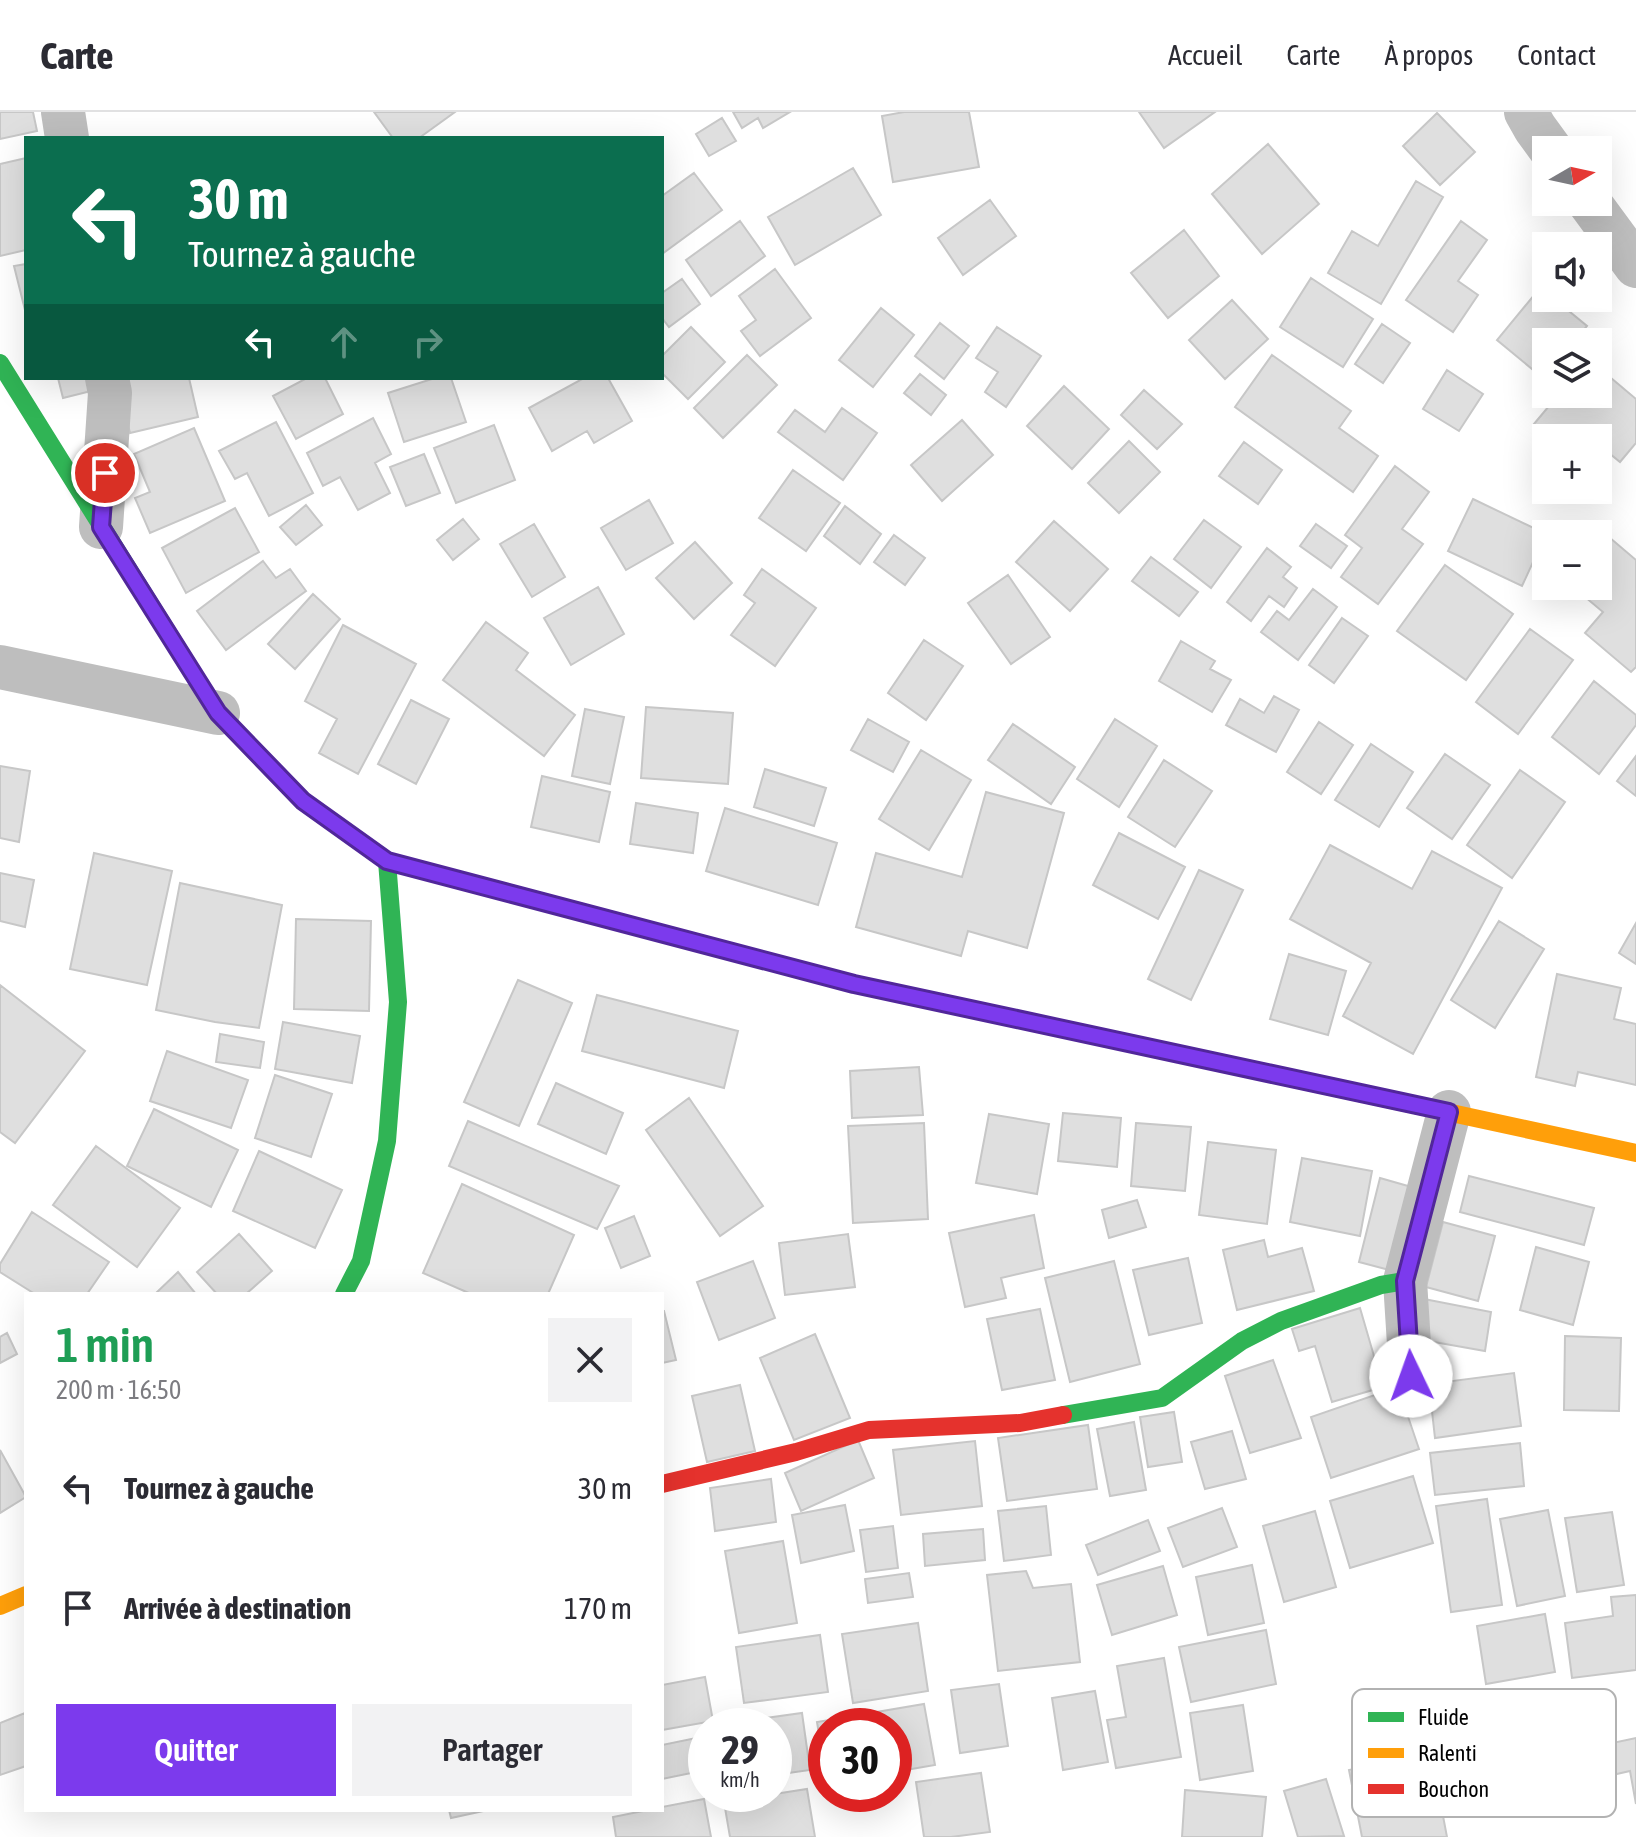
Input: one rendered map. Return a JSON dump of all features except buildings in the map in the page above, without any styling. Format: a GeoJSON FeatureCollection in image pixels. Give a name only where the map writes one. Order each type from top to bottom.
{"type":"FeatureCollection","features":[{"type":"Feature","properties":{"kind":"street"},"geometry":{"type":"LineString","coordinates":[[63,112],[67,136]]}},
{"type":"Feature","properties":{"kind":"street"},"geometry":{"type":"LineString","coordinates":[[1526,112],[1541,136]]}},
{"type":"Feature","properties":{"kind":"street"},"geometry":{"type":"LineString","coordinates":[[1599,216],[1636,266]]}},
{"type":"Feature","properties":{"kind":"street"},"geometry":{"type":"LineString","coordinates":[[0,363],[218,713],[303,801],[387,861],[854,984],[1636,1153]]}},
{"type":"Feature","properties":{"kind":"street"},"geometry":{"type":"LineString","coordinates":[[101,527],[110,393],[107,380]]}},
{"type":"Feature","properties":{"kind":"street"},"geometry":{"type":"LineString","coordinates":[[0,667],[218,713]]}},
{"type":"Feature","properties":{"kind":"street"},"geometry":{"type":"LineString","coordinates":[[345,1292],[361,1261],[387,1141],[398,1002],[387,861]]}},
{"type":"Feature","properties":{"kind":"street"},"geometry":{"type":"LineString","coordinates":[[1411,1376],[1405,1281],[1449,1112]]}},
{"type":"Feature","properties":{"kind":"street"},"geometry":{"type":"LineString","coordinates":[[664,1484],[796,1452],[869,1430],[1020,1423],[1162,1398],[1242,1341],[1281,1321],[1381,1285],[1405,1281]]}},
{"type":"Feature","properties":{"kind":"street"},"geometry":{"type":"LineString","coordinates":[[0,1606],[24,1596]]}},
{"type":"Feature","properties":{"kind":"traffic: fast"},"geometry":{"type":"LineString","coordinates":[[0,363],[218,713],[303,801],[387,861],[498,890]]}},
{"type":"Feature","properties":{"kind":"traffic: fast"},"geometry":{"type":"LineString","coordinates":[[345,1292],[361,1261],[387,1141],[398,1002],[387,861]]}},
{"type":"Feature","properties":{"kind":"traffic: fast"},"geometry":{"type":"LineString","coordinates":[[1063,1415],[1162,1398],[1242,1341],[1281,1321],[1381,1285],[1405,1281]]}},
{"type":"Feature","properties":{"kind":"traffic: slow"},"geometry":{"type":"LineString","coordinates":[[1013,1018],[1636,1153]]}},
{"type":"Feature","properties":{"kind":"traffic: slow"},"geometry":{"type":"LineString","coordinates":[[0,1606],[24,1596]]}},
{"type":"Feature","properties":{"kind":"traffic: jam"},"geometry":{"type":"LineString","coordinates":[[498,890],[854,984],[1013,1018]]}},
{"type":"Feature","properties":{"kind":"traffic: jam"},"geometry":{"type":"LineString","coordinates":[[664,1484],[796,1452],[869,1430],[1020,1423],[1063,1415]]}},
{"type":"Feature","properties":{"kind":"route"},"geometry":{"type":"LineString","coordinates":[[105,473],[101,527],[218,713],[303,801],[387,861],[854,984],[1449,1112],[1405,1281],[1411,1376]]}}]}
